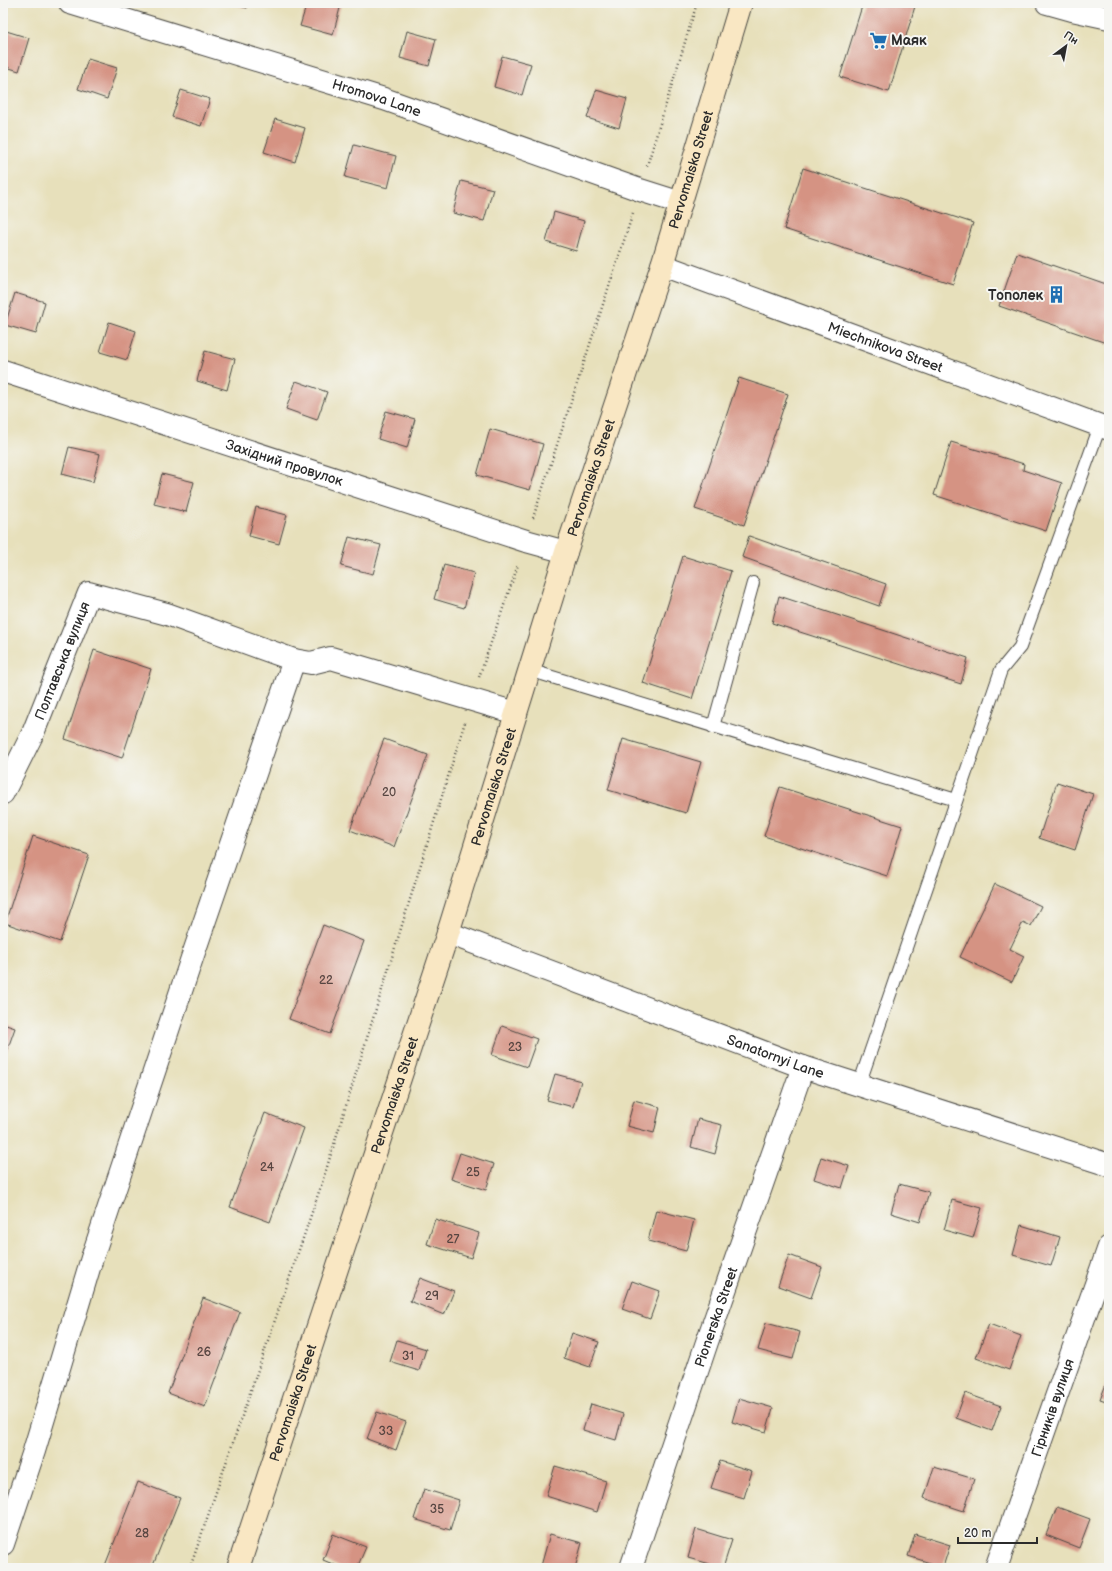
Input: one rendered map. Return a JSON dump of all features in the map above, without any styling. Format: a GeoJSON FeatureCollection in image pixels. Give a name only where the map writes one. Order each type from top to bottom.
{"type":"FeatureCollection","features":[{"type":"Feature","properties":{"kind":"main road","name":"Pervomaiska Street"},"geometry":{"type":"LineString","coordinates":[[238,1568],[448,933],[566,552],[662,265],[741,3]]}},
{"type":"Feature","properties":{"kind":"street","name":"Hromova Lane"},"geometry":{"type":"LineString","coordinates":[[70,3],[384,99],[640,190],[681,203]]}},
{"type":"Feature","properties":{"kind":"street"},"geometry":{"type":"LineString","coordinates":[[1047,3],[1109,18]]}},
{"type":"Feature","properties":{"kind":"street","name":"Miechnikova Street"},"geometry":{"type":"LineString","coordinates":[[662,265],[1105,428]]}},
{"type":"Feature","properties":{"kind":"street","name":"Західний провулок"},"geometry":{"type":"LineString","coordinates":[[3,371],[526,541],[566,552]]}},
{"type":"Feature","properties":{"kind":"street","name":"Полтавська вулиця"},"geometry":{"type":"LineString","coordinates":[[3,793],[33,733],[89,593],[167,614],[294,660]]}},
{"type":"Feature","properties":{"kind":"street"},"geometry":{"type":"LineString","coordinates":[[3,1544],[34,1451],[92,1258],[192,958],[294,660],[310,663],[331,658],[516,713]]}},
{"type":"Feature","properties":{"kind":"street","name":"Sanatornyi Lane"},"geometry":{"type":"LineString","coordinates":[[448,933],[803,1067],[1109,1165]]}},
{"type":"Feature","properties":{"kind":"street","name":"Pionerska Street"},"geometry":{"type":"LineString","coordinates":[[631,1568],[707,1342],[803,1067]]}},
{"type":"Feature","properties":{"kind":"street","name":"Гірників вулиця"},"geometry":{"type":"LineString","coordinates":[[996,1568],[1109,1247]]}},
{"type":"Feature","properties":{"kind":"lane"},"geometry":{"type":"LineString","coordinates":[[859,1085],[1001,670],[1020,647],[1105,428]]}},
{"type":"Feature","properties":{"kind":"lane"},"geometry":{"type":"LineString","coordinates":[[713,726],[753,583]]}},
{"type":"Feature","properties":{"kind":"lane"},"geometry":{"type":"LineString","coordinates":[[529,670],[956,800]]}},
{"type":"Feature","properties":{"kind":"path"},"geometry":{"type":"LineString","coordinates":[[190,1568],[322,1183],[472,700],[526,541],[640,190],[697,3]]}},
{"type":"Feature","properties":{"kind":"building"},"geometry":{"type":"Polygon","coordinates":[[[229,3],[249,3],[247,8],[229,3]]]}},
{"type":"Feature","properties":{"kind":"building"},"geometry":{"type":"Polygon","coordinates":[[[307,3],[341,4],[333,35],[300,26],[307,3]]]}},
{"type":"Feature","properties":{"kind":"building","name":"Маяк"},"geometry":{"type":"Polygon","coordinates":[[[863,3],[916,3],[889,92],[840,77],[863,3]]]}},
{"type":"Feature","properties":{"kind":"building"},"geometry":{"type":"Polygon","coordinates":[[[3,30],[29,38],[19,71],[3,66],[3,30]]]}},
{"type":"Feature","properties":{"kind":"building"},"geometry":{"type":"Polygon","coordinates":[[[407,31],[436,39],[429,66],[400,58],[407,31]]]}},
{"type":"Feature","properties":{"kind":"building"},"geometry":{"type":"Polygon","coordinates":[[[502,56],[531,64],[522,95],[494,87],[502,56]]]}},
{"type":"Feature","properties":{"kind":"building"},"geometry":{"type":"Polygon","coordinates":[[[88,59],[117,68],[107,99],[78,89],[88,59]]]}},
{"type":"Feature","properties":{"kind":"building"},"geometry":{"type":"Polygon","coordinates":[[[181,90],[210,99],[201,126],[172,117],[181,90]]]}},
{"type":"Feature","properties":{"kind":"building"},"geometry":{"type":"Polygon","coordinates":[[[596,90],[627,99],[619,128],[587,118],[596,90]]]}},
{"type":"Feature","properties":{"kind":"building"},"geometry":{"type":"Polygon","coordinates":[[[275,119],[305,128],[295,162],[264,152],[275,119]]]}},
{"type":"Feature","properties":{"kind":"building"},"geometry":{"type":"Polygon","coordinates":[[[354,145],[396,156],[388,188],[345,177],[354,145]]]}},
{"type":"Feature","properties":{"kind":"building"},"geometry":{"type":"Polygon","coordinates":[[[803,168],[973,223],[953,284],[784,229],[803,168]]]}},
{"type":"Feature","properties":{"kind":"building"},"geometry":{"type":"Polygon","coordinates":[[[461,181],[493,189],[484,221],[453,213],[461,181]]]}},
{"type":"Feature","properties":{"kind":"building"},"geometry":{"type":"Polygon","coordinates":[[[554,212],[584,221],[576,251],[546,242],[554,212]]]}},
{"type":"Feature","properties":{"kind":"building","name":"Тополек"},"geometry":{"type":"Polygon","coordinates":[[[1017,253],[1109,285],[1109,344],[999,306],[1017,253]]]}},
{"type":"Feature","properties":{"kind":"building"},"geometry":{"type":"Polygon","coordinates":[[[15,293],[45,302],[36,334],[5,325],[15,293]]]}},
{"type":"Feature","properties":{"kind":"building"},"geometry":{"type":"Polygon","coordinates":[[[109,322],[136,331],[127,360],[100,352],[109,322]]]}},
{"type":"Feature","properties":{"kind":"building"},"geometry":{"type":"Polygon","coordinates":[[[205,351],[235,359],[227,390],[197,381],[205,351]]]}},
{"type":"Feature","properties":{"kind":"building"},"geometry":{"type":"Polygon","coordinates":[[[739,378],[788,394],[744,525],[695,509],[739,378]]]}},
{"type":"Feature","properties":{"kind":"building"},"geometry":{"type":"Polygon","coordinates":[[[296,381],[327,392],[317,420],[286,409],[296,381]]]}},
{"type":"Feature","properties":{"kind":"building"},"geometry":{"type":"Polygon","coordinates":[[[386,411],[415,419],[407,448],[378,439],[386,411]]]}},
{"type":"Feature","properties":{"kind":"building"},"geometry":{"type":"Polygon","coordinates":[[[490,429],[543,444],[530,490],[477,475],[490,429]]]}},
{"type":"Feature","properties":{"kind":"building"},"geometry":{"type":"Polygon","coordinates":[[[951,442],[1024,464],[1023,470],[1062,483],[1046,531],[934,495],[951,442]]]}},
{"type":"Feature","properties":{"kind":"building"},"geometry":{"type":"Polygon","coordinates":[[[69,447],[100,454],[93,482],[62,474],[69,447]]]}},
{"type":"Feature","properties":{"kind":"building"},"geometry":{"type":"Polygon","coordinates":[[[162,474],[194,482],[186,512],[154,504],[162,474]]]}},
{"type":"Feature","properties":{"kind":"building"},"geometry":{"type":"Polygon","coordinates":[[[256,507],[287,515],[279,544],[249,536],[256,507]]]}},
{"type":"Feature","properties":{"kind":"building"},"geometry":{"type":"Polygon","coordinates":[[[749,536],[886,584],[879,606],[742,557],[749,536]]]}},
{"type":"Feature","properties":{"kind":"building"},"geometry":{"type":"Polygon","coordinates":[[[349,537],[381,545],[373,574],[341,566],[349,537]]]}},
{"type":"Feature","properties":{"kind":"building"},"geometry":{"type":"Polygon","coordinates":[[[683,556],[731,571],[692,699],[643,683],[683,556]]]}},
{"type":"Feature","properties":{"kind":"building"},"geometry":{"type":"Polygon","coordinates":[[[444,565],[474,573],[464,608],[434,599],[444,565]]]}},
{"type":"Feature","properties":{"kind":"building"},"geometry":{"type":"Polygon","coordinates":[[[779,596],[968,658],[961,684],[772,623],[779,596]]]}},
{"type":"Feature","properties":{"kind":"building"},"geometry":{"type":"Polygon","coordinates":[[[94,650],[151,669],[122,758],[65,739],[94,650]]]}},
{"type":"Feature","properties":{"kind":"building"},"geometry":{"type":"Polygon","coordinates":[[[384,739],[428,755],[394,847],[350,830],[384,739]]]}},
{"type":"Feature","properties":{"kind":"building"},"geometry":{"type":"Polygon","coordinates":[[[623,739],[701,762],[686,813],[608,790],[623,739]]]}},
{"type":"Feature","properties":{"kind":"building"},"geometry":{"type":"Polygon","coordinates":[[[1057,782],[1093,794],[1075,850],[1039,838],[1057,782]]]}},
{"type":"Feature","properties":{"kind":"building"},"geometry":{"type":"Polygon","coordinates":[[[780,787],[902,826],[887,876],[764,836],[780,787]]]}},
{"type":"Feature","properties":{"kind":"building"},"geometry":{"type":"Polygon","coordinates":[[[33,836],[89,855],[60,942],[5,923],[33,836]]]}},
{"type":"Feature","properties":{"kind":"building"},"geometry":{"type":"Polygon","coordinates":[[[995,884],[1041,906],[1031,926],[1023,922],[1010,949],[1024,956],[1012,982],[960,957],[995,884]]]}},
{"type":"Feature","properties":{"kind":"building"},"geometry":{"type":"Polygon","coordinates":[[[323,925],[364,941],[330,1034],[289,1019],[323,925]]]}},
{"type":"Feature","properties":{"kind":"building"},"geometry":{"type":"Polygon","coordinates":[[[3,1024],[15,1028],[3,1062],[3,1024]]]}},
{"type":"Feature","properties":{"kind":"building"},"geometry":{"type":"Polygon","coordinates":[[[502,1026],[537,1039],[527,1067],[492,1055],[502,1026]]]}},
{"type":"Feature","properties":{"kind":"building"},"geometry":{"type":"Polygon","coordinates":[[[555,1074],[581,1081],[573,1107],[547,1100],[555,1074]]]}},
{"type":"Feature","properties":{"kind":"building"},"geometry":{"type":"Polygon","coordinates":[[[634,1100],[660,1107],[654,1133],[627,1126],[634,1100]]]}},
{"type":"Feature","properties":{"kind":"building"},"geometry":{"type":"Polygon","coordinates":[[[265,1113],[304,1128],[270,1222],[230,1207],[265,1113]]]}},
{"type":"Feature","properties":{"kind":"building"},"geometry":{"type":"Polygon","coordinates":[[[698,1119],[722,1125],[715,1154],[691,1147],[698,1119]]]}},
{"type":"Feature","properties":{"kind":"building"},"geometry":{"type":"Polygon","coordinates":[[[460,1153],[494,1164],[486,1190],[451,1179],[460,1153]]]}},
{"type":"Feature","properties":{"kind":"building"},"geometry":{"type":"Polygon","coordinates":[[[821,1157],[849,1166],[842,1188],[814,1179],[821,1157]]]}},
{"type":"Feature","properties":{"kind":"building"},"geometry":{"type":"Polygon","coordinates":[[[899,1184],[929,1192],[920,1222],[891,1213],[899,1184]]]}},
{"type":"Feature","properties":{"kind":"building"},"geometry":{"type":"Polygon","coordinates":[[[952,1200],[982,1208],[973,1238],[944,1230],[952,1200]]]}},
{"type":"Feature","properties":{"kind":"building"},"geometry":{"type":"Polygon","coordinates":[[[656,1210],[694,1220],[686,1251],[648,1241],[656,1210]]]}},
{"type":"Feature","properties":{"kind":"building"},"geometry":{"type":"Polygon","coordinates":[[[435,1219],[479,1233],[471,1258],[427,1244],[435,1219]]]}},
{"type":"Feature","properties":{"kind":"building"},"geometry":{"type":"Polygon","coordinates":[[[1021,1225],[1060,1237],[1051,1266],[1013,1255],[1021,1225]]]}},
{"type":"Feature","properties":{"kind":"building"},"geometry":{"type":"Polygon","coordinates":[[[789,1255],[822,1267],[811,1298],[778,1286],[789,1255]]]}},
{"type":"Feature","properties":{"kind":"building"},"geometry":{"type":"Polygon","coordinates":[[[420,1278],[454,1291],[444,1315],[410,1301],[420,1278]]]}},
{"type":"Feature","properties":{"kind":"building"},"geometry":{"type":"Polygon","coordinates":[[[632,1281],[660,1291],[650,1319],[622,1309],[632,1281]]]}},
{"type":"Feature","properties":{"kind":"building"},"geometry":{"type":"Polygon","coordinates":[[[203,1298],[240,1312],[205,1407],[168,1393],[203,1298]]]}},
{"type":"Feature","properties":{"kind":"building"},"geometry":{"type":"Polygon","coordinates":[[[766,1323],[800,1332],[793,1359],[758,1350],[766,1323]]]}},
{"type":"Feature","properties":{"kind":"building"},"geometry":{"type":"Polygon","coordinates":[[[989,1324],[1021,1336],[1009,1370],[976,1358],[989,1324]]]}},
{"type":"Feature","properties":{"kind":"building"},"geometry":{"type":"Polygon","coordinates":[[[572,1333],[599,1342],[590,1367],[564,1358],[572,1333]]]}},
{"type":"Feature","properties":{"kind":"building"},"geometry":{"type":"Polygon","coordinates":[[[397,1340],[426,1349],[419,1371],[390,1362],[397,1340]]]}},
{"type":"Feature","properties":{"kind":"building"},"geometry":{"type":"Polygon","coordinates":[[[1109,1376],[1109,1403],[1100,1400],[1109,1376]]]}},
{"type":"Feature","properties":{"kind":"building"},"geometry":{"type":"Polygon","coordinates":[[[965,1393],[1001,1406],[992,1431],[956,1418],[965,1393]]]}},
{"type":"Feature","properties":{"kind":"building"},"geometry":{"type":"Polygon","coordinates":[[[739,1398],[773,1408],[766,1432],[732,1422],[739,1398]]]}},
{"type":"Feature","properties":{"kind":"building"},"geometry":{"type":"Polygon","coordinates":[[[591,1404],[623,1414],[616,1440],[583,1430],[591,1404]]]}},
{"type":"Feature","properties":{"kind":"building"},"geometry":{"type":"Polygon","coordinates":[[[377,1412],[406,1422],[396,1450],[367,1439],[377,1412]]]}},
{"type":"Feature","properties":{"kind":"building"},"geometry":{"type":"Polygon","coordinates":[[[720,1461],[752,1471],[744,1498],[711,1488],[720,1461]]]}},
{"type":"Feature","properties":{"kind":"building"},"geometry":{"type":"Polygon","coordinates":[[[555,1466],[606,1481],[597,1512],[546,1496],[555,1466]]]}},
{"type":"Feature","properties":{"kind":"building"},"geometry":{"type":"Polygon","coordinates":[[[934,1467],[974,1479],[964,1511],[924,1498],[934,1467]]]}},
{"type":"Feature","properties":{"kind":"building"},"geometry":{"type":"Polygon","coordinates":[[[138,1482],[180,1498],[152,1568],[104,1568],[138,1482]]]}},
{"type":"Feature","properties":{"kind":"building"},"geometry":{"type":"Polygon","coordinates":[[[424,1489],[459,1500],[450,1530],[414,1519],[424,1489]]]}},
{"type":"Feature","properties":{"kind":"building"},"geometry":{"type":"Polygon","coordinates":[[[1057,1507],[1090,1519],[1079,1548],[1046,1535],[1057,1507]]]}},
{"type":"Feature","properties":{"kind":"building"},"geometry":{"type":"Polygon","coordinates":[[[696,1529],[732,1540],[723,1568],[688,1558],[696,1529]]]}},
{"type":"Feature","properties":{"kind":"building"},"geometry":{"type":"Polygon","coordinates":[[[333,1534],[366,1547],[357,1568],[342,1568],[323,1560],[333,1534]]]}},
{"type":"Feature","properties":{"kind":"building"},"geometry":{"type":"Polygon","coordinates":[[[550,1534],[582,1543],[575,1568],[549,1568],[541,1566],[550,1534]]]}},
{"type":"Feature","properties":{"kind":"building"},"geometry":{"type":"Polygon","coordinates":[[[915,1534],[950,1545],[943,1567],[908,1556],[915,1534]]]}},
{"type":"Feature","properties":{"kind":"place","name":"Маяк"},"geometry":{"type":"Point","coordinates":[878,40]}},
{"type":"Feature","properties":{"kind":"place","name":"Тополек"},"geometry":{"type":"Point","coordinates":[1056,295]}}]}
